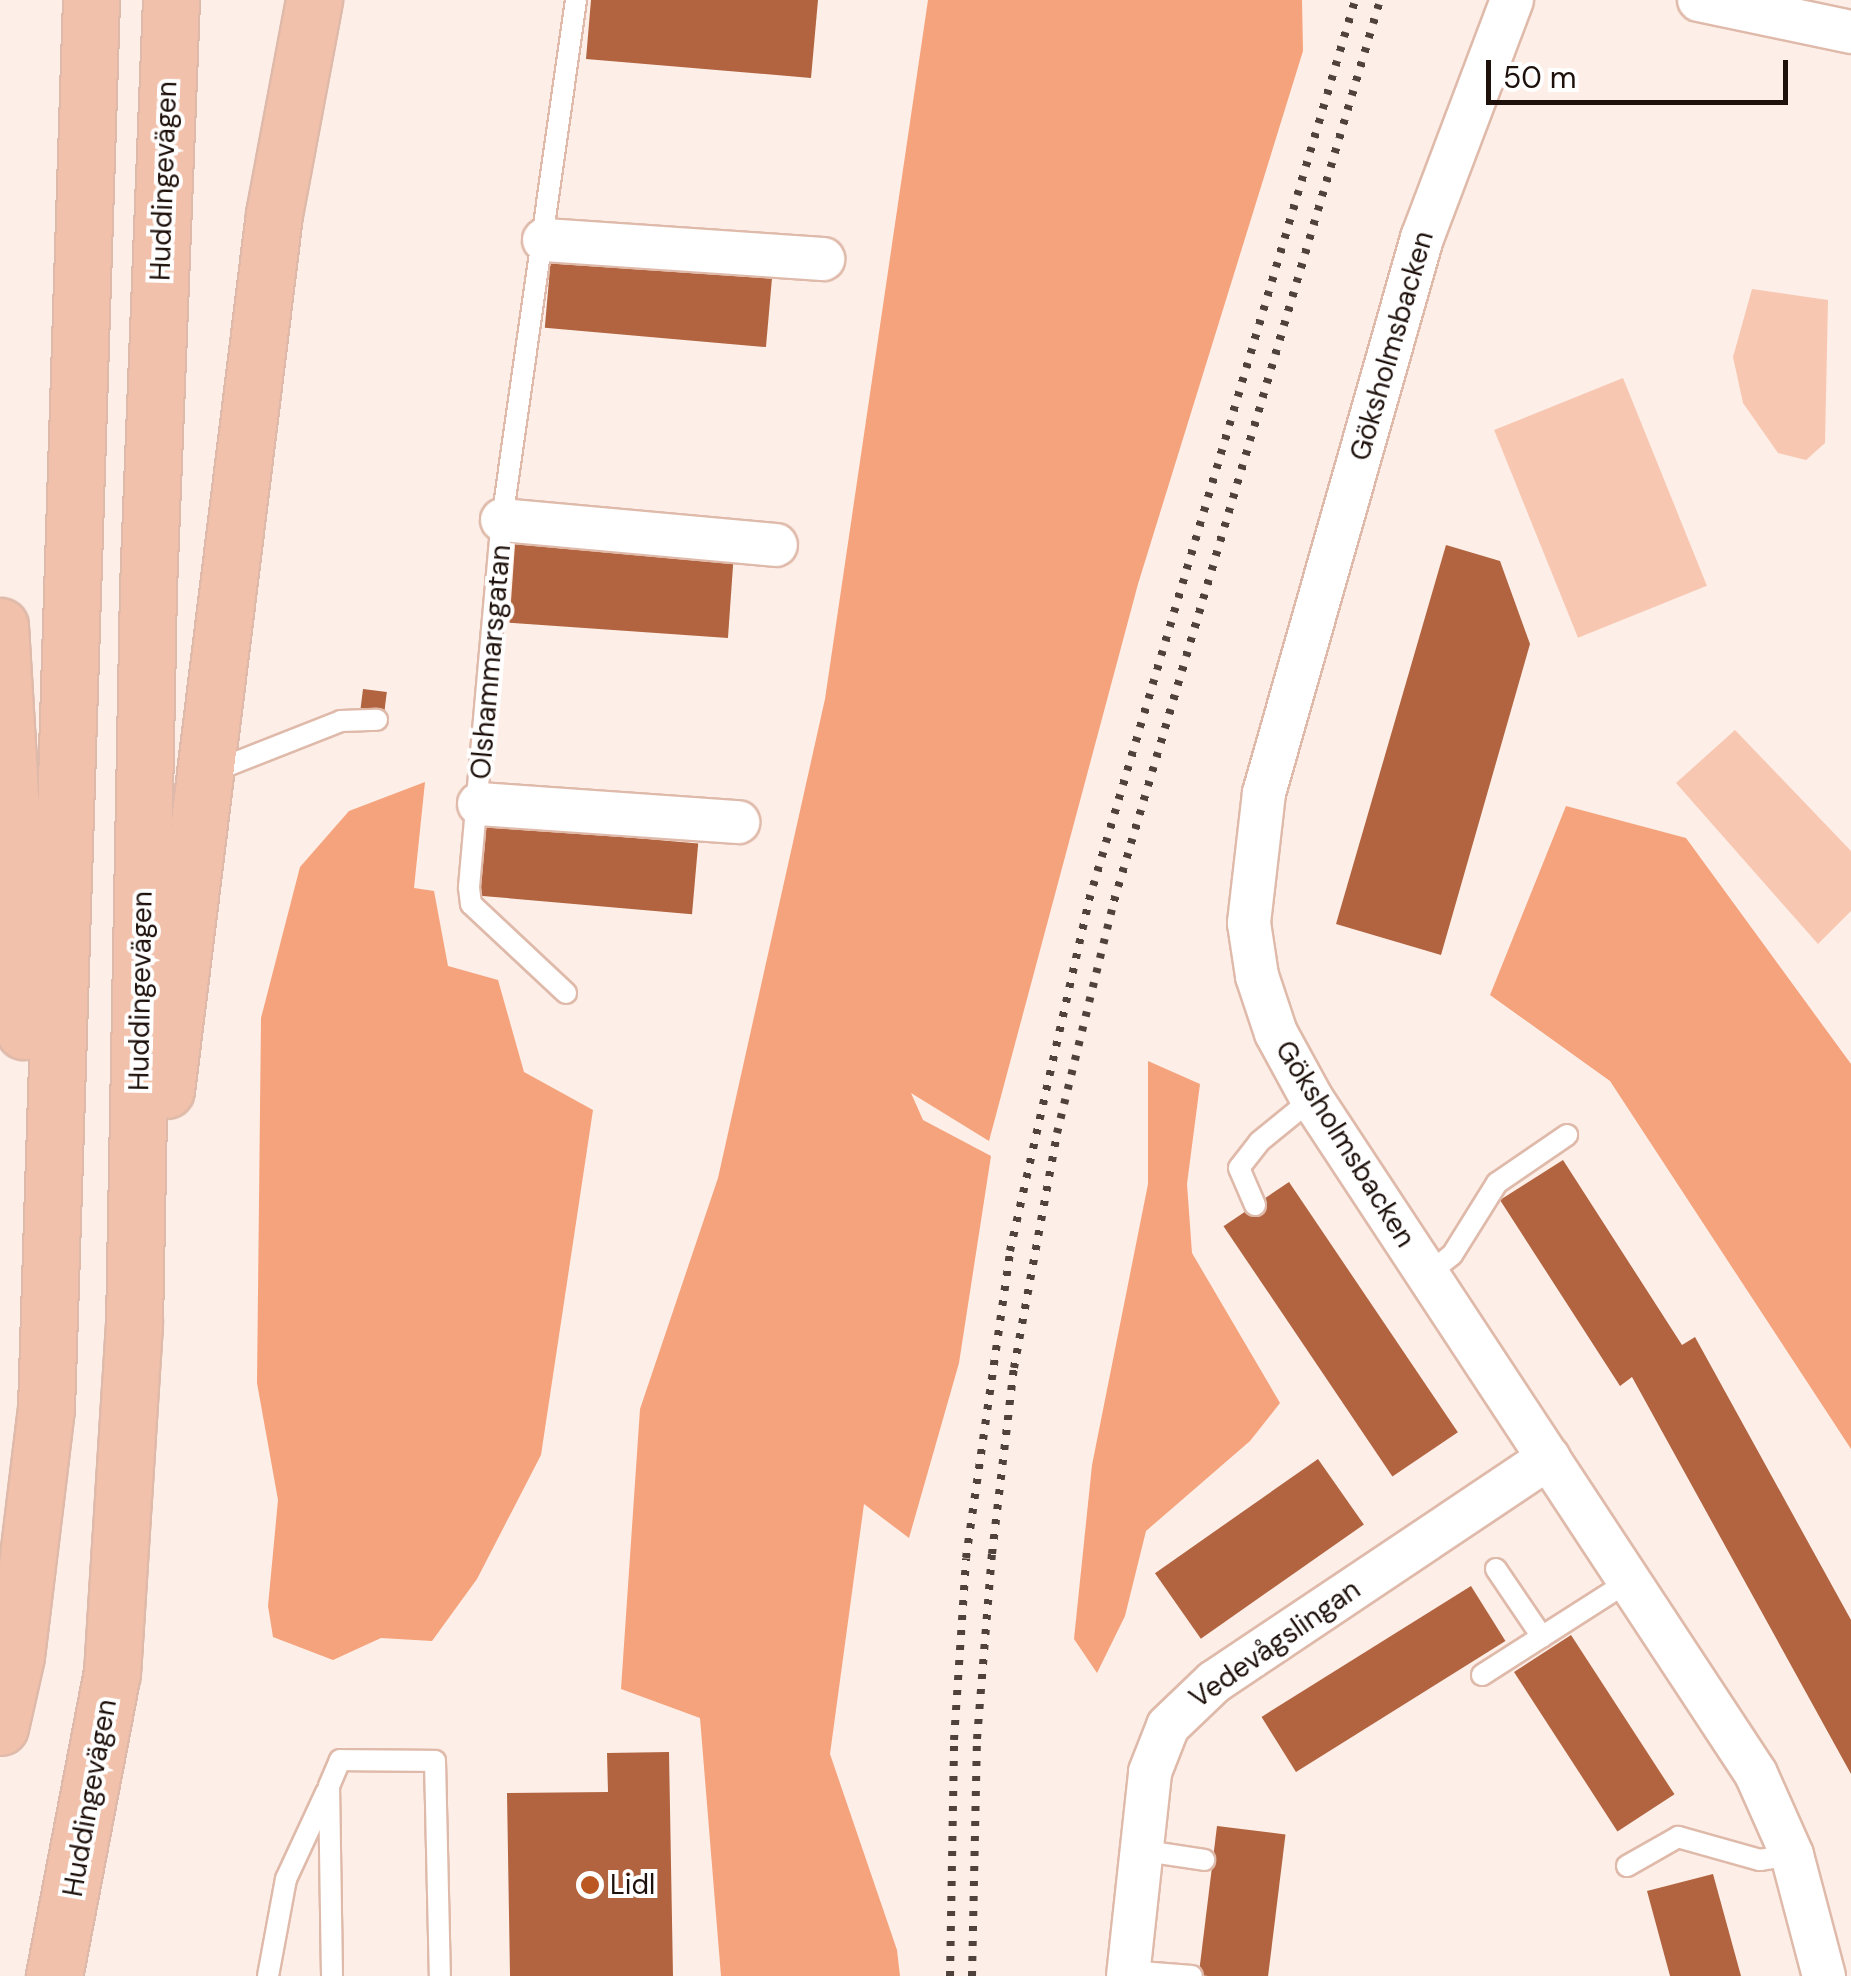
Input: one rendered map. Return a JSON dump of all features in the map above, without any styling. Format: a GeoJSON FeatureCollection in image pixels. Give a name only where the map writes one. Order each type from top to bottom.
{"type":"FeatureCollection","features":[{"type":"Feature","properties":{"kind":"main road"},"geometry":{"type":"LineString","coordinates":[[0,1726],[39,1492],[50,1323],[68,560],[90,0]]}},
{"type":"Feature","properties":{"kind":"main road","name":"Huddingevägen"},"geometry":{"type":"LineString","coordinates":[[54,1976],[88,1822],[112,1673],[138,1210],[148,588],[171,0]]}},
{"type":"Feature","properties":{"kind":"main road"},"geometry":{"type":"LineString","coordinates":[[138,1210],[174,1054],[274,214],[314,0]]}},
{"type":"Feature","properties":{"kind":"main road"},"geometry":{"type":"LineString","coordinates":[[0,626],[26,1062],[50,1323]]}},
{"type":"Feature","properties":{"kind":"street","name":"Göksholmsbacken"},"geometry":{"type":"LineString","coordinates":[[1512,0],[1422,238],[1256,840],[1250,922],[1256,976],[1276,1033],[1312,1099],[1632,1579],[1756,1774],[1792,1855],[1824,1976]]}},
{"type":"Feature","properties":{"kind":"street"},"geometry":{"type":"LineString","coordinates":[[1702,0],[1851,32]]}},
{"type":"Feature","properties":{"kind":"street"},"geometry":{"type":"LineString","coordinates":[[544,240],[823,259]]}},
{"type":"Feature","properties":{"kind":"street","name":"Olshammarsgatan"},"geometry":{"type":"LineString","coordinates":[[502,520],[776,544]]}},
{"type":"Feature","properties":{"kind":"street","name":"Olshammarsgatan"},"geometry":{"type":"LineString","coordinates":[[479,804],[738,822]]}},
{"type":"Feature","properties":{"kind":"street","name":"Vedevågslingan"},"geometry":{"type":"LineString","coordinates":[[1128,1974],[1139,1850],[1158,1744],[1188,1702],[1549,1458]]}},
{"type":"Feature","properties":{"kind":"lane","name":"Olshammarsgatan"},"geometry":{"type":"LineString","coordinates":[[566,994],[470,904],[502,520],[576,0]]}},
{"type":"Feature","properties":{"kind":"lane"},"geometry":{"type":"LineString","coordinates":[[208,773],[341,721],[377,720]]}},
{"type":"Feature","properties":{"kind":"lane"},"geometry":{"type":"LineString","coordinates":[[1255,1204],[1239,1168],[1258,1142],[1312,1099]]}},
{"type":"Feature","properties":{"kind":"lane"},"geometry":{"type":"LineString","coordinates":[[1427,1275],[1452,1255],[1497,1183],[1567,1136]]}},
{"type":"Feature","properties":{"kind":"lane"},"geometry":{"type":"LineString","coordinates":[[1496,1570],[1542,1637]]}},
{"type":"Feature","properties":{"kind":"lane"},"geometry":{"type":"LineString","coordinates":[[1482,1676],[1632,1579]]}},
{"type":"Feature","properties":{"kind":"lane"},"geometry":{"type":"LineString","coordinates":[[268,1976],[286,1878],[340,1760],[436,1761],[440,1976]]}},
{"type":"Feature","properties":{"kind":"lane"},"geometry":{"type":"LineString","coordinates":[[329,1786],[332,1976]]}},
{"type":"Feature","properties":{"kind":"lane"},"geometry":{"type":"LineString","coordinates":[[1627,1866],[1678,1837],[1760,1860],[1792,1855]]}},
{"type":"Feature","properties":{"kind":"lane"},"geometry":{"type":"LineString","coordinates":[[1139,1850],[1204,1860]]}},
{"type":"Feature","properties":{"kind":"lane"},"geometry":{"type":"LineString","coordinates":[[1128,1974],[1192,1976]]}},
{"type":"Feature","properties":{"kind":"shaded area"},"geometry":{"type":"Polygon","coordinates":[[[928,0],[1302,0],[1303,51],[1138,584],[989,1141],[911,1093],[923,1120],[991,1156],[959,1363],[909,1538],[864,1504],[830,1754],[897,1950],[900,1976],[721,1976],[700,1718],[621,1689],[640,1409],[718,1178],[825,699],[928,0]]]}},
{"type":"Feature","properties":{"kind":"shaded area"},"geometry":{"type":"Polygon","coordinates":[[[1752,289],[1828,300],[1825,443],[1806,460],[1778,453],[1743,403],[1733,357],[1752,289]]]}},
{"type":"Feature","properties":{"kind":"shaded area"},"geometry":{"type":"Polygon","coordinates":[[[1623,378],[1707,586],[1578,638],[1494,430],[1623,378]]]}},
{"type":"Feature","properties":{"kind":"shaded area"},"geometry":{"type":"Polygon","coordinates":[[[1735,730],[1851,851],[1851,911],[1818,944],[1676,783],[1735,730]]]}},
{"type":"Feature","properties":{"kind":"shaded area"},"geometry":{"type":"Polygon","coordinates":[[[425,782],[414,888],[434,891],[448,966],[498,980],[524,1072],[593,1110],[541,1455],[477,1579],[432,1641],[381,1638],[333,1660],[273,1637],[268,1606],[278,1500],[257,1383],[261,1018],[300,867],[349,811],[425,782]]]}},
{"type":"Feature","properties":{"kind":"shaded area"},"geometry":{"type":"Polygon","coordinates":[[[1566,806],[1686,838],[1851,1064],[1851,1449],[1610,1081],[1490,995],[1566,806]]]}},
{"type":"Feature","properties":{"kind":"shaded area"},"geometry":{"type":"Polygon","coordinates":[[[1148,1061],[1200,1084],[1187,1184],[1192,1253],[1280,1403],[1250,1441],[1146,1531],[1125,1616],[1097,1673],[1074,1639],[1092,1465],[1148,1184],[1148,1061]]]}},
{"type":"Feature","properties":{"kind":"building"},"geometry":{"type":"Polygon","coordinates":[[[591,0],[818,0],[811,78],[586,59],[591,0]]]}},
{"type":"Feature","properties":{"kind":"building"},"geometry":{"type":"Polygon","coordinates":[[[551,257],[772,276],[766,347],[545,328],[551,257]]]}},
{"type":"Feature","properties":{"kind":"building"},"geometry":{"type":"Polygon","coordinates":[[[515,544],[733,559],[728,638],[509,623],[515,544]]]}},
{"type":"Feature","properties":{"kind":"building"},"geometry":{"type":"Polygon","coordinates":[[[1446,545],[1500,561],[1530,644],[1441,955],[1336,924],[1446,545]]]}},
{"type":"Feature","properties":{"kind":"building"},"geometry":{"type":"Polygon","coordinates":[[[363,689],[387,692],[384,712],[361,709],[363,689]]]}},
{"type":"Feature","properties":{"kind":"building"},"geometry":{"type":"Polygon","coordinates":[[[486,825],[698,844],[692,914],[480,896],[486,825]]]}},
{"type":"Feature","properties":{"kind":"building"},"geometry":{"type":"Polygon","coordinates":[[[1563,1160],[1682,1345],[1695,1337],[1851,1620],[1851,1774],[1632,1377],[1620,1386],[1500,1200],[1563,1160]]]}},
{"type":"Feature","properties":{"kind":"building"},"geometry":{"type":"Polygon","coordinates":[[[1289,1182],[1458,1432],[1392,1477],[1224,1226],[1289,1182]]]}},
{"type":"Feature","properties":{"kind":"building"},"geometry":{"type":"Polygon","coordinates":[[[1318,1459],[1364,1525],[1201,1639],[1155,1573],[1318,1459]]]}},
{"type":"Feature","properties":{"kind":"building"},"geometry":{"type":"Polygon","coordinates":[[[1471,1586],[1505,1641],[1296,1772],[1262,1717],[1471,1586]]]}},
{"type":"Feature","properties":{"kind":"building"},"geometry":{"type":"Polygon","coordinates":[[[1571,1635],[1674,1794],[1617,1831],[1514,1672],[1571,1635]]]}},
{"type":"Feature","properties":{"kind":"building","name":"Lidl"},"geometry":{"type":"Polygon","coordinates":[[[669,1752],[673,1976],[510,1976],[507,1793],[608,1792],[607,1753],[669,1752]]]}},
{"type":"Feature","properties":{"kind":"building"},"geometry":{"type":"Polygon","coordinates":[[[1217,1826],[1285,1834],[1268,1976],[1199,1975],[1217,1826]]]}},
{"type":"Feature","properties":{"kind":"building"},"geometry":{"type":"Polygon","coordinates":[[[1713,1874],[1741,1976],[1670,1976],[1647,1891],[1713,1874]]]}},
{"type":"Feature","properties":{"kind":"railway"},"geometry":{"type":"LineString","coordinates":[[950,1976],[954,1740],[966,1558],[1010,1251],[1089,900],[1355,0]]}},
{"type":"Feature","properties":{"kind":"railway"},"geometry":{"type":"LineString","coordinates":[[972,1976],[977,1739],[992,1554],[1014,1368],[1057,1133],[1114,901],[1380,0]]}},
{"type":"Feature","properties":{"kind":"place","name":"Lidl"},"geometry":{"type":"Point","coordinates":[590,1885]}}]}
